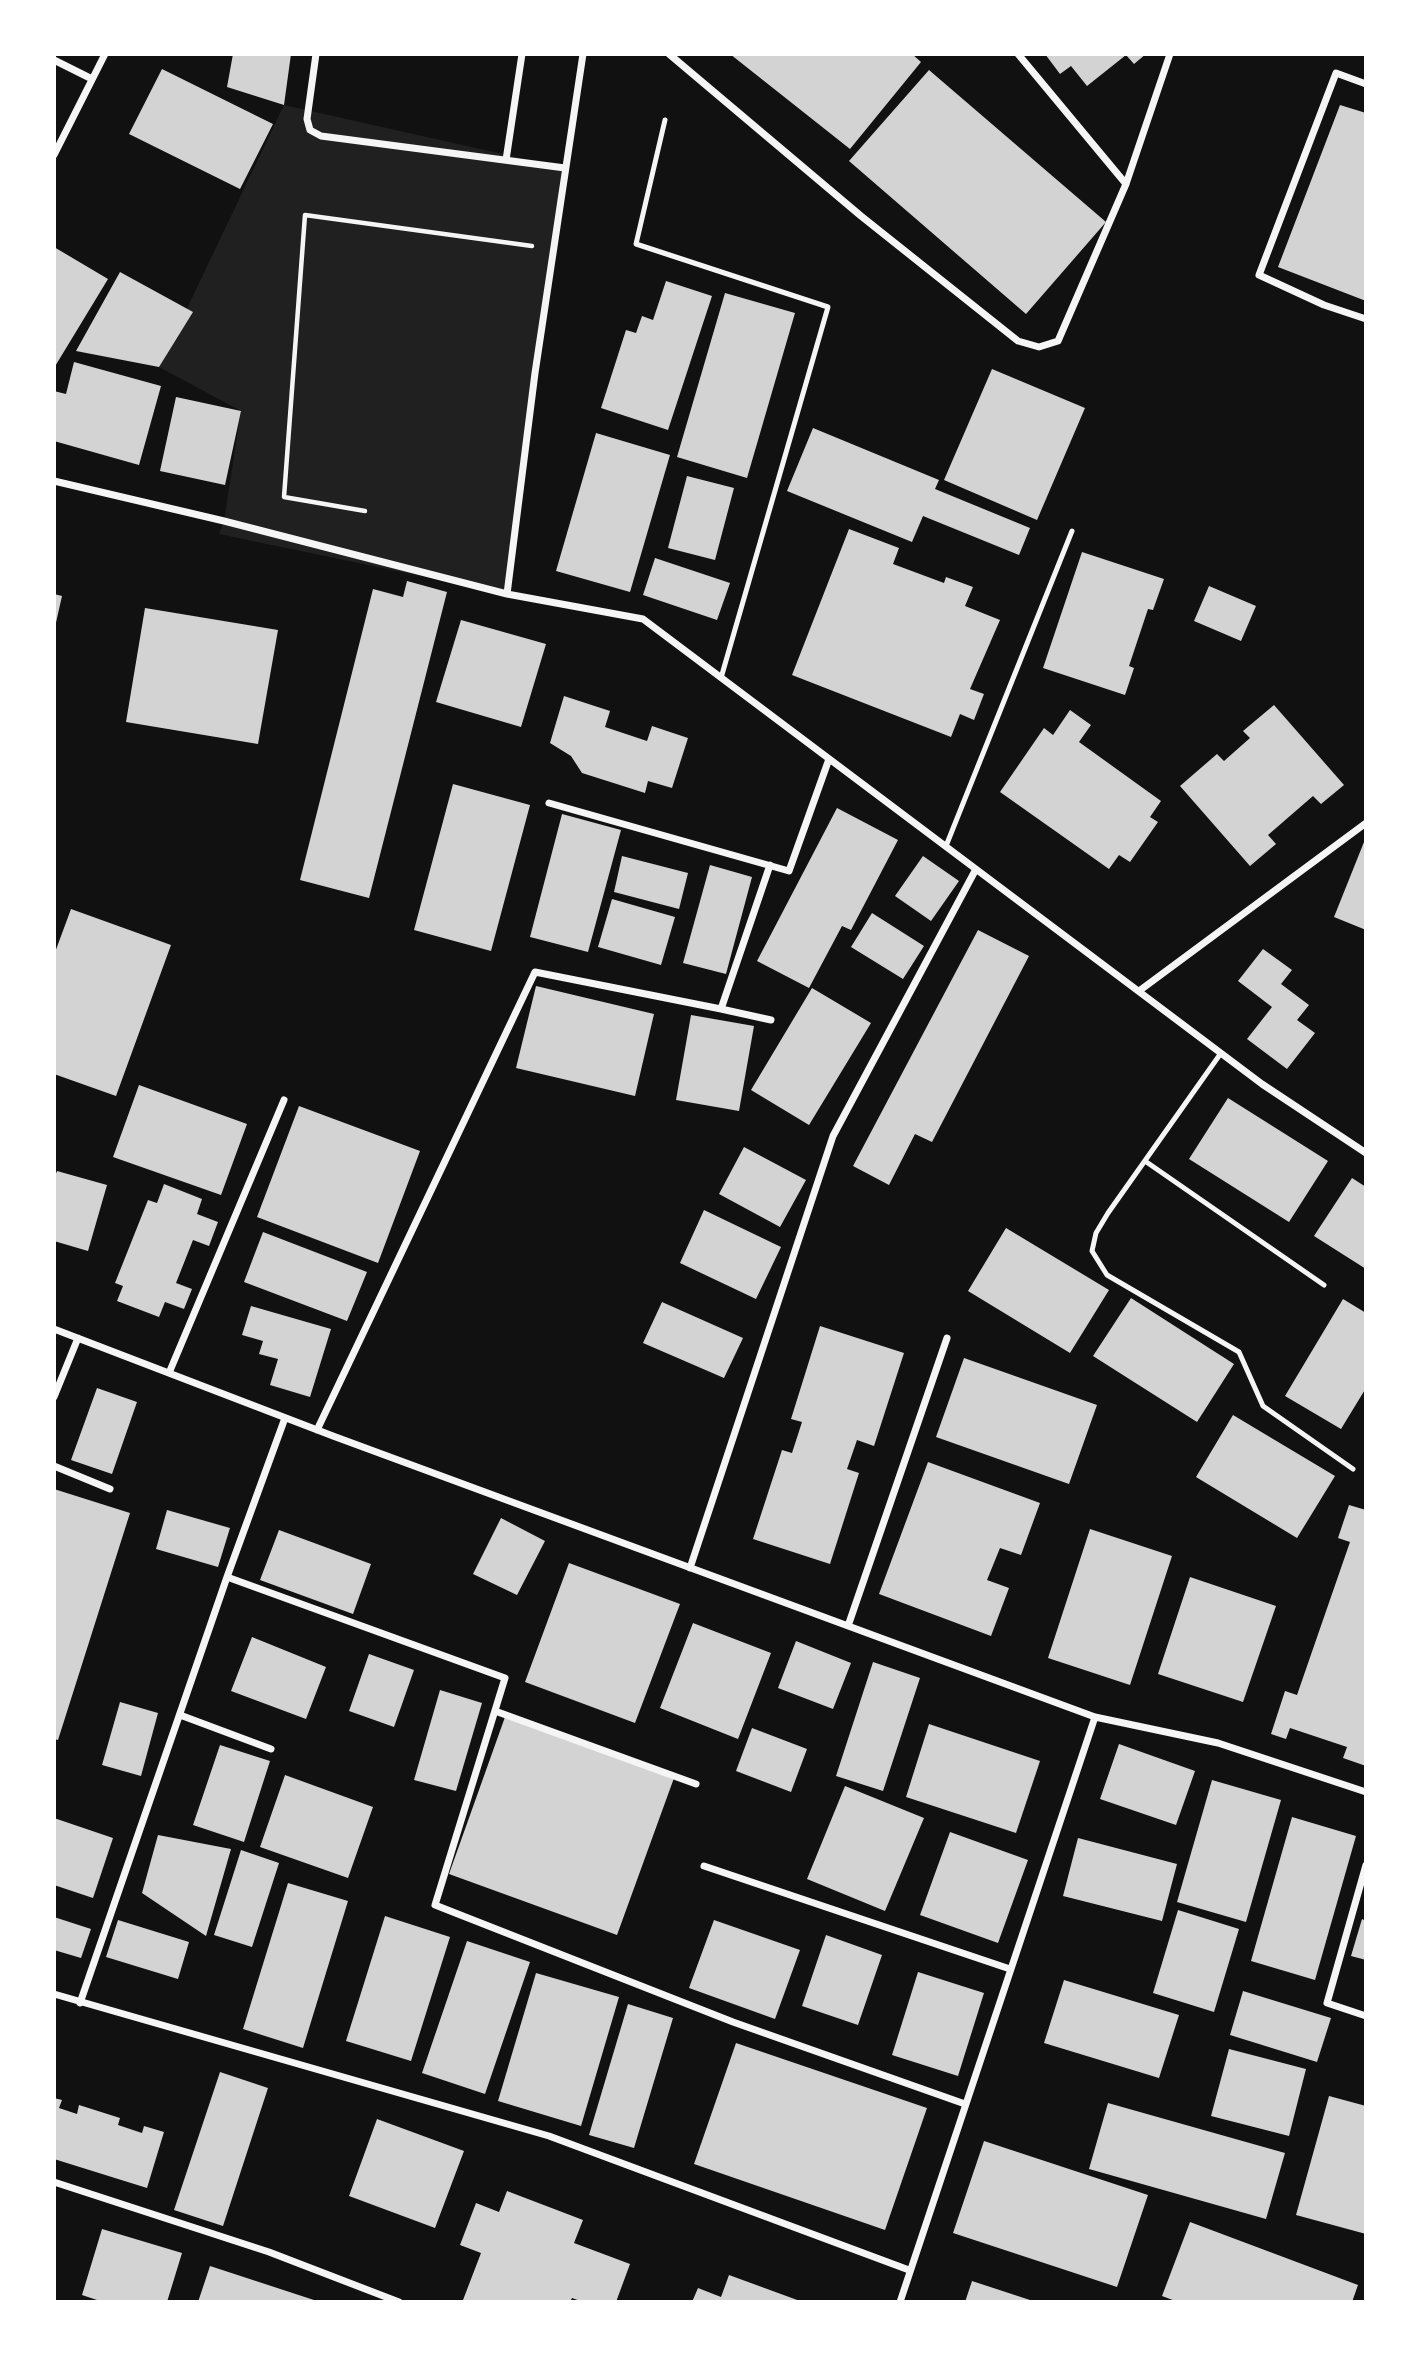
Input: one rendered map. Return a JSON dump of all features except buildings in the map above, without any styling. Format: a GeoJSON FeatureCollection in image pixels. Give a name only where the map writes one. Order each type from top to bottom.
{"type":"FeatureCollection","features":[{"type":"Feature","properties":{"kind":"street"},"geometry":{"type":"LineString","coordinates":[[54,155],[105,54]]}},
{"type":"Feature","properties":{"kind":"street"},"geometry":{"type":"LineString","coordinates":[[316,54],[307,119],[310,130],[321,136],[565,168]]}},
{"type":"Feature","properties":{"kind":"street"},"geometry":{"type":"LineString","coordinates":[[506,160],[522,54]]}},
{"type":"Feature","properties":{"kind":"street"},"geometry":{"type":"LineString","coordinates":[[507,594],[553,249],[583,54]]}},
{"type":"Feature","properties":{"kind":"street"},"geometry":{"type":"LineString","coordinates":[[669,54],[871,225],[1018,341],[1039,347],[1058,341],[1126,184],[1170,54]]}},
{"type":"Feature","properties":{"kind":"street"},"geometry":{"type":"LineString","coordinates":[[1018,54],[1126,184]]}},
{"type":"Feature","properties":{"kind":"street"},"geometry":{"type":"LineString","coordinates":[[54,60],[92,79]]}},
{"type":"Feature","properties":{"kind":"street"},"geometry":{"type":"LineString","coordinates":[[1366,84],[1336,73],[1259,275],[1324,305],[1366,319]]}},
{"type":"Feature","properties":{"kind":"street"},"geometry":{"type":"LineString","coordinates":[[54,481],[224,521],[507,594],[643,619],[1262,1084],[1366,1153]]}},
{"type":"Feature","properties":{"kind":"street"},"geometry":{"type":"LineString","coordinates":[[550,803],[789,871],[830,759]]}},
{"type":"Feature","properties":{"kind":"street"},"geometry":{"type":"LineString","coordinates":[[1139,991],[1365,824]]}},
{"type":"Feature","properties":{"kind":"street"},"geometry":{"type":"LineString","coordinates":[[721,1009],[769,865]]}},
{"type":"Feature","properties":{"kind":"street"},"geometry":{"type":"LineString","coordinates":[[690,1568],[833,1136],[976,869]]}},
{"type":"Feature","properties":{"kind":"street"},"geometry":{"type":"LineString","coordinates":[[317,1430],[535,972],[771,1020]]}},
{"type":"Feature","properties":{"kind":"street"},"geometry":{"type":"LineString","coordinates":[[169,1373],[284,1100]]}},
{"type":"Feature","properties":{"kind":"street"},"geometry":{"type":"LineString","coordinates":[[54,1329],[317,1430],[1095,1717],[1218,1744],[1366,1792]]}},
{"type":"Feature","properties":{"kind":"street"},"geometry":{"type":"LineString","coordinates":[[54,1397],[78,1338]]}},
{"type":"Feature","properties":{"kind":"street"},"geometry":{"type":"LineString","coordinates":[[848,1626],[947,1338]]}},
{"type":"Feature","properties":{"kind":"street"},"geometry":{"type":"LineString","coordinates":[[80,2003],[227,1577],[285,1418]]}},
{"type":"Feature","properties":{"kind":"street"},"geometry":{"type":"LineString","coordinates":[[54,1466],[110,1489]]}},
{"type":"Feature","properties":{"kind":"street"},"geometry":{"type":"LineString","coordinates":[[227,1577],[505,1678],[435,1905],[733,2022],[965,2104]]}},
{"type":"Feature","properties":{"kind":"street"},"geometry":{"type":"LineString","coordinates":[[495,1711],[696,1784]]}},
{"type":"Feature","properties":{"kind":"street"},"geometry":{"type":"LineString","coordinates":[[180,1715],[271,1749]]}},
{"type":"Feature","properties":{"kind":"street"},"geometry":{"type":"LineString","coordinates":[[900,2302],[1095,1717]]}},
{"type":"Feature","properties":{"kind":"street"},"geometry":{"type":"LineString","coordinates":[[1366,1865],[1327,2003],[1366,2016]]}},
{"type":"Feature","properties":{"kind":"street"},"geometry":{"type":"LineString","coordinates":[[704,1866],[1010,1969]]}},
{"type":"Feature","properties":{"kind":"street"},"geometry":{"type":"LineString","coordinates":[[54,1994],[549,2136],[909,2270]]}},
{"type":"Feature","properties":{"kind":"street"},"geometry":{"type":"LineString","coordinates":[[54,2182],[269,2252],[399,2302]]}},
{"type":"Feature","properties":{"kind":"lane"},"geometry":{"type":"LineString","coordinates":[[665,120],[636,244],[828,307],[722,678]]}},
{"type":"Feature","properties":{"kind":"lane"},"geometry":{"type":"LineString","coordinates":[[946,846],[1072,531]]}},
{"type":"Feature","properties":{"kind":"lane"},"geometry":{"type":"LineString","coordinates":[[1221,1053],[1096,1233],[1092,1251],[1107,1275],[1239,1352],[1263,1406],[1353,1469]]}},
{"type":"Feature","properties":{"kind":"lane"},"geometry":{"type":"LineString","coordinates":[[1145,1161],[1324,1284]]}},
{"type":"Feature","properties":{"kind":"path"},"geometry":{"type":"LineString","coordinates":[[365,511],[284,497],[305,215],[553,249]]}},
{"type":"Feature","properties":{"kind":"shaded area"},"geometry":{"type":"Polygon","coordinates":[[[284,105],[565,168],[507,594],[219,534],[224,521],[241,411],[159,367],[284,105]]]}}]}
